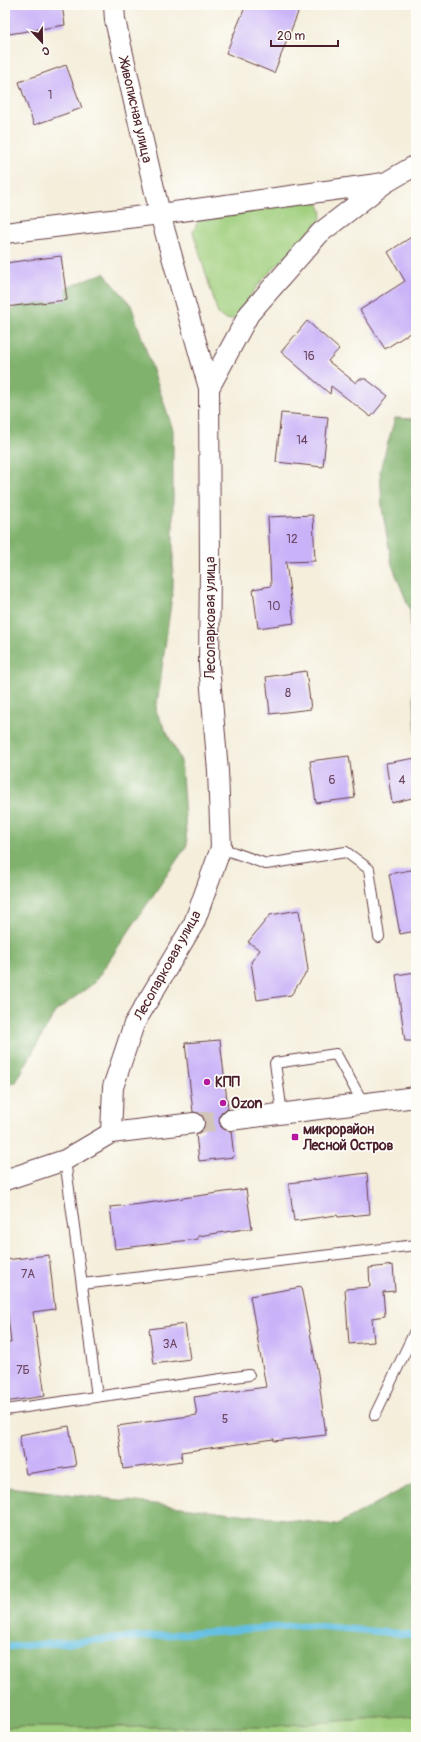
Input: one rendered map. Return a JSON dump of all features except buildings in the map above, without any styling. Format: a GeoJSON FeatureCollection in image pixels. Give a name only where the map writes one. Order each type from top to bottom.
{"type":"FeatureCollection","features":[{"type":"Feature","properties":{"kind":"street","name":"Живописная улица"},"geometry":{"type":"LineString","coordinates":[[114,5],[115,20],[160,214],[209,388]]}},
{"type":"Feature","properties":{"kind":"street","name":"Лесопарковая улица"},"geometry":{"type":"LineString","coordinates":[[111,1134],[113,1087],[134,1024],[194,923],[221,848],[218,771],[209,665],[209,388],[254,308],[320,233],[385,183],[416,165]]}},
{"type":"Feature","properties":{"kind":"street"},"geometry":{"type":"LineString","coordinates":[[5,233],[160,214],[385,183]]}},
{"type":"Feature","properties":{"kind":"street"},"geometry":{"type":"LineString","coordinates":[[230,1120],[416,1097]]}},
{"type":"Feature","properties":{"kind":"street"},"geometry":{"type":"LineString","coordinates":[[5,1180],[65,1160],[111,1134],[194,1123]]}},
{"type":"Feature","properties":{"kind":"lane"},"geometry":{"type":"LineString","coordinates":[[221,848],[266,864],[346,852],[369,869],[379,938]]}},
{"type":"Feature","properties":{"kind":"lane"},"geometry":{"type":"LineString","coordinates":[[282,1113],[275,1062],[336,1054],[363,1103]]}},
{"type":"Feature","properties":{"kind":"lane"},"geometry":{"type":"LineString","coordinates":[[65,1160],[97,1396]]}},
{"type":"Feature","properties":{"kind":"lane"},"geometry":{"type":"LineString","coordinates":[[82,1284],[416,1245]]}},
{"type":"Feature","properties":{"kind":"lane"},"geometry":{"type":"LineString","coordinates":[[375,1415],[416,1329]]}},
{"type":"Feature","properties":{"kind":"lane"},"geometry":{"type":"LineString","coordinates":[[5,1410],[249,1375]]}},
{"type":"Feature","properties":{"kind":"green space"},"geometry":{"type":"Polygon","coordinates":[[[314,201],[319,204],[322,213],[320,221],[264,279],[239,314],[228,320],[218,314],[193,232],[201,218],[314,201]]]}},
{"type":"Feature","properties":{"kind":"green space"},"geometry":{"type":"Polygon","coordinates":[[[104,273],[131,305],[173,430],[173,589],[156,711],[181,761],[187,845],[94,983],[55,1012],[16,1082],[5,1086],[5,312],[104,273]]]}},
{"type":"Feature","properties":{"kind":"green space"},"geometry":{"type":"Polygon","coordinates":[[[395,418],[416,419],[416,738],[410,610],[392,565],[382,508],[380,470],[395,418]]]}},
{"type":"Feature","properties":{"kind":"green space"},"geometry":{"type":"Polygon","coordinates":[[[416,1482],[416,1715],[262,1727],[5,1727],[5,1489],[8,1487],[336,1525],[416,1482]]]}},
{"type":"Feature","properties":{"kind":"green space"},"geometry":{"type":"Polygon","coordinates":[[[416,1715],[416,1737],[5,1737],[5,1727],[262,1727],[416,1715]]]}},
{"type":"Feature","properties":{"kind":"waterway"},"geometry":{"type":"LineString","coordinates":[[5,1647],[305,1625],[416,1635]]}},
{"type":"Feature","properties":{"kind":"tunnel"},"geometry":{"type":"LineString","coordinates":[[194,1123],[230,1120]]}},
{"type":"Feature","properties":{"kind":"place","name":"КПП"},"geometry":{"type":"Point","coordinates":[207,1082]}},
{"type":"Feature","properties":{"kind":"place","name":"Ozon"},"geometry":{"type":"Point","coordinates":[223,1103]}},
{"type":"Feature","properties":{"kind":"place","name":"микрорайон Лесной Остров"},"geometry":{"type":"Point","coordinates":[295,1137]}}]}
